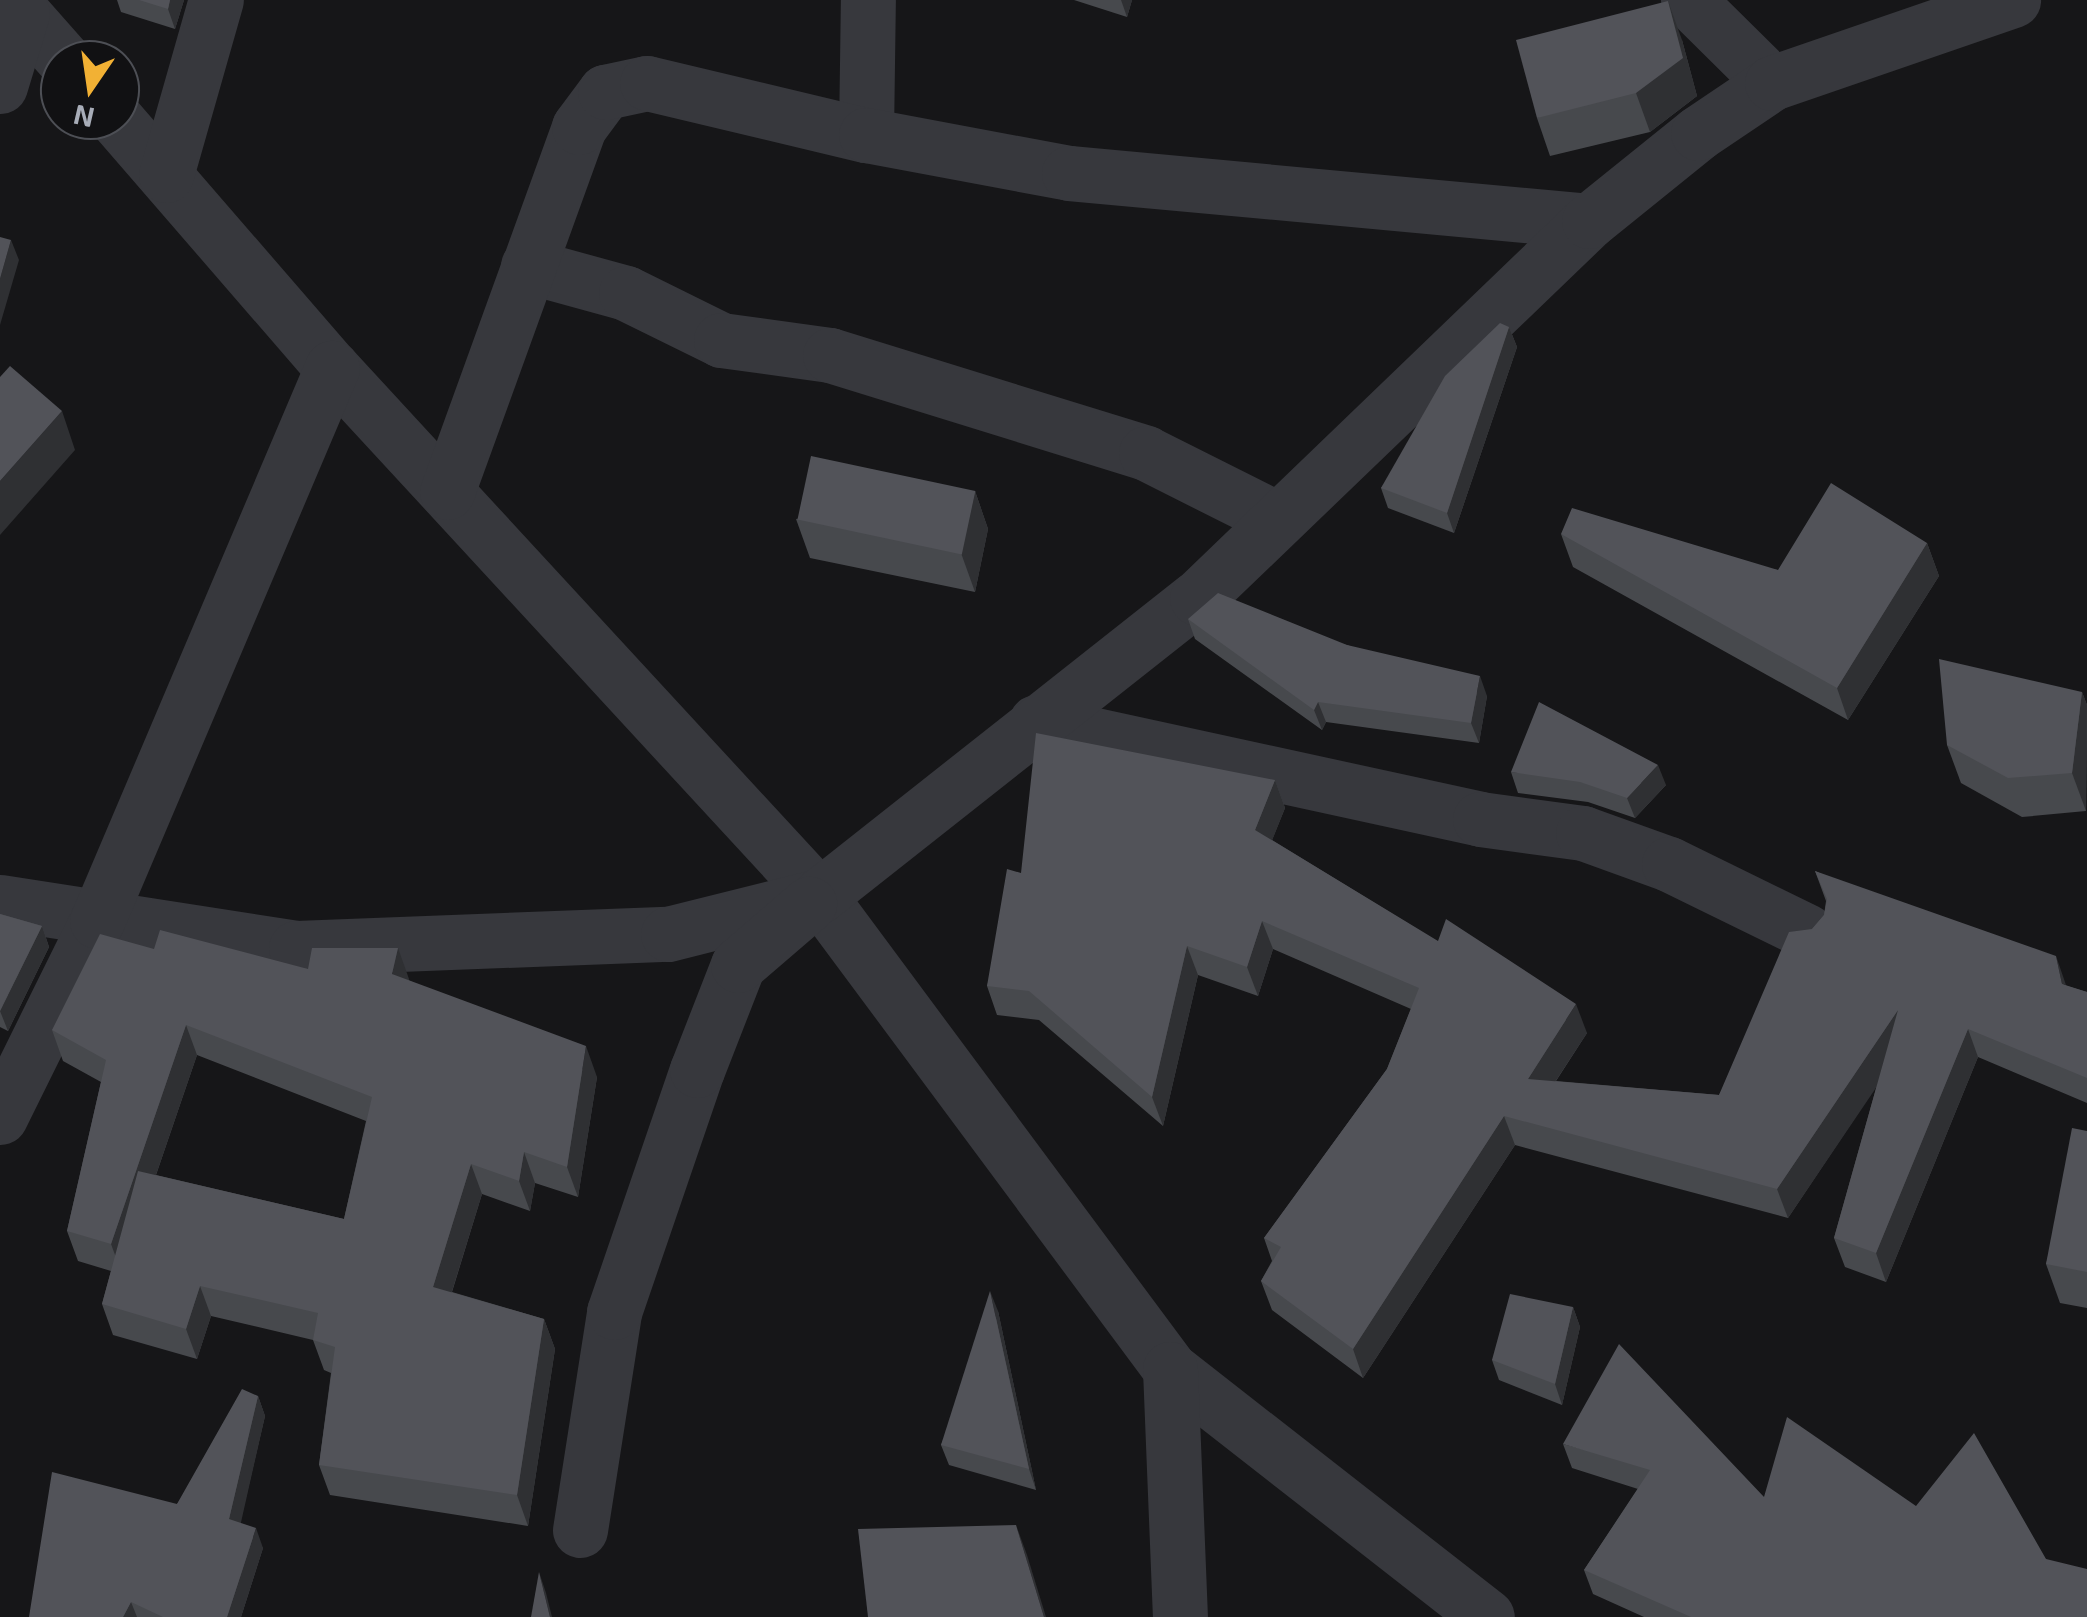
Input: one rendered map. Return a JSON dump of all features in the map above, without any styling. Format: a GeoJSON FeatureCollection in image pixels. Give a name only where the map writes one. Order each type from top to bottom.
{"type":"FeatureCollection","features":[{"type":"Feature","properties":{"kind":"street"},"geometry":{"type":"LineString","coordinates":[[166,176],[216,0]]}},
{"type":"Feature","properties":{"kind":"street"},"geometry":{"type":"LineString","coordinates":[[866,136],[868,0]]}},
{"type":"Feature","properties":{"kind":"street"},"geometry":{"type":"LineString","coordinates":[[1688,0],[1772,83]]}},
{"type":"Feature","properties":{"kind":"street"},"geometry":{"type":"LineString","coordinates":[[580,1530],[614,1312],[697,1070],[738,965],[818,896],[1197,598],[1589,221],[1698,133],[1772,83],[2013,0]]}},
{"type":"Feature","properties":{"kind":"street"},"geometry":{"type":"LineString","coordinates":[[16,7],[46,40]]}},
{"type":"Feature","properties":{"kind":"street"},"geometry":{"type":"LineString","coordinates":[[0,86],[16,7]]}},
{"type":"Feature","properties":{"kind":"street"},"geometry":{"type":"LineString","coordinates":[[447,492],[579,126],[605,92],[647,84],[866,136],[1069,172],[1589,221]]}},
{"type":"Feature","properties":{"kind":"street"},"geometry":{"type":"LineString","coordinates":[[134,140],[332,368],[818,896],[1170,1368],[1487,1617]]}},
{"type":"Feature","properties":{"kind":"street"},"geometry":{"type":"LineString","coordinates":[[528,266],[626,293],[721,340],[830,355],[1146,454],[1277,518]]}},
{"type":"Feature","properties":{"kind":"street"},"geometry":{"type":"LineString","coordinates":[[0,1118],[98,921],[332,368]]}},
{"type":"Feature","properties":{"kind":"street"},"geometry":{"type":"LineString","coordinates":[[1036,722],[1480,819],[1583,833],[1669,864],[1806,930]]}},
{"type":"Feature","properties":{"kind":"street"},"geometry":{"type":"LineString","coordinates":[[0,902],[98,921],[296,948],[482,945],[668,934],[818,896]]}},
{"type":"Feature","properties":{"kind":"street"},"geometry":{"type":"LineString","coordinates":[[1170,1368],[1180,1617]]}},
{"type":"Feature","properties":{"kind":"building"},"geometry":{"type":"Polygon","coordinates":[[[139,0],[170,0],[168,9],[139,0]]]}},
{"type":"Feature","properties":{"kind":"building"},"geometry":{"type":"Polygon","coordinates":[[[1668,1],[1683,58],[1636,93],[1537,118],[1516,40],[1668,1]]]}},
{"type":"Feature","properties":{"kind":"building"},"geometry":{"type":"Polygon","coordinates":[[[0,237],[11,240],[0,279],[0,237]]]}},
{"type":"Feature","properties":{"kind":"building"},"geometry":{"type":"Polygon","coordinates":[[[1500,323],[1509,327],[1447,513],[1381,488],[1445,376],[1500,323]]]}},
{"type":"Feature","properties":{"kind":"building"},"geometry":{"type":"Polygon","coordinates":[[[10,366],[62,411],[0,481],[0,377],[10,366]]]}},
{"type":"Feature","properties":{"kind":"building"},"geometry":{"type":"Polygon","coordinates":[[[811,456],[975,491],[962,555],[797,520],[811,456]]]}},
{"type":"Feature","properties":{"kind":"building"},"geometry":{"type":"Polygon","coordinates":[[[1831,483],[1927,543],[1837,688],[1561,534],[1572,508],[1778,570],[1831,483]]]}},
{"type":"Feature","properties":{"kind":"building"},"geometry":{"type":"Polygon","coordinates":[[[1218,593],[1347,645],[1480,676],[1471,723],[1318,702],[1314,710],[1188,619],[1218,593]]]}},
{"type":"Feature","properties":{"kind":"building"},"geometry":{"type":"Polygon","coordinates":[[[1939,659],[2082,692],[2072,773],[2008,778],[1947,745],[1939,659]]]}},
{"type":"Feature","properties":{"kind":"building"},"geometry":{"type":"Polygon","coordinates":[[[1539,702],[1658,765],[1627,798],[1580,782],[1511,772],[1539,702]]]}},
{"type":"Feature","properties":{"kind":"building"},"geometry":{"type":"Polygon","coordinates":[[[1036,733],[1275,780],[1255,830],[1438,941],[1446,919],[1576,1004],[1528,1079],[1719,1095],[1789,932],[1812,929],[1824,915],[1827,899],[1815,871],[2056,956],[2062,984],[2087,992],[2087,1078],[1968,1029],[1876,1253],[1834,1238],[1898,1010],[1777,1189],[1504,1116],[1353,1349],[1261,1281],[1281,1247],[1264,1238],[1387,1069],[1419,988],[1262,921],[1247,967],[1187,946],[1152,1097],[1029,991],[987,986],[1007,869],[1021,873],[1036,733]]]}},
{"type":"Feature","properties":{"kind":"building"},"geometry":{"type":"Polygon","coordinates":[[[0,914],[42,926],[0,1011],[0,914]]]}},
{"type":"Feature","properties":{"kind":"building"},"geometry":{"type":"Polygon","coordinates":[[[160,930],[308,969],[312,948],[398,948],[392,974],[586,1046],[567,1167],[524,1152],[519,1181],[471,1164],[433,1287],[544,1319],[517,1495],[319,1465],[335,1347],[313,1340],[318,1313],[200,1286],[186,1329],[102,1304],[138,1171],[344,1219],[372,1097],[186,1025],[111,1244],[67,1231],[106,1060],[52,1030],[100,934],[154,949],[160,930]]]}},
{"type":"Feature","properties":{"kind":"building"},"geometry":{"type":"Polygon","coordinates":[[[2072,1128],[2087,1131],[2087,1272],[2046,1264],[2072,1128]]]}},
{"type":"Feature","properties":{"kind":"building"},"geometry":{"type":"Polygon","coordinates":[[[990,1291],[1029,1469],[941,1445],[990,1291]]]}},
{"type":"Feature","properties":{"kind":"building"},"geometry":{"type":"Polygon","coordinates":[[[1510,1294],[1573,1307],[1555,1384],[1492,1360],[1510,1294]]]}},
{"type":"Feature","properties":{"kind":"building"},"geometry":{"type":"Polygon","coordinates":[[[1619,1344],[1764,1497],[1787,1417],[1916,1506],[1974,1433],[2046,1559],[2087,1569],[2087,1617],[1691,1617],[1584,1570],[1650,1470],[1563,1444],[1619,1344]]]}},
{"type":"Feature","properties":{"kind":"building"},"geometry":{"type":"Polygon","coordinates":[[[242,1389],[258,1396],[229,1519],[256,1528],[227,1617],[163,1617],[131,1602],[123,1617],[29,1617],[52,1472],[177,1504],[242,1389]]]}},
{"type":"Feature","properties":{"kind":"building"},"geometry":{"type":"Polygon","coordinates":[[[1016,1525],[1044,1617],[868,1617],[858,1529],[1016,1525]]]}},
{"type":"Feature","properties":{"kind":"building"},"geometry":{"type":"Polygon","coordinates":[[[539,1572],[550,1617],[531,1617],[539,1572]]]}}]}
